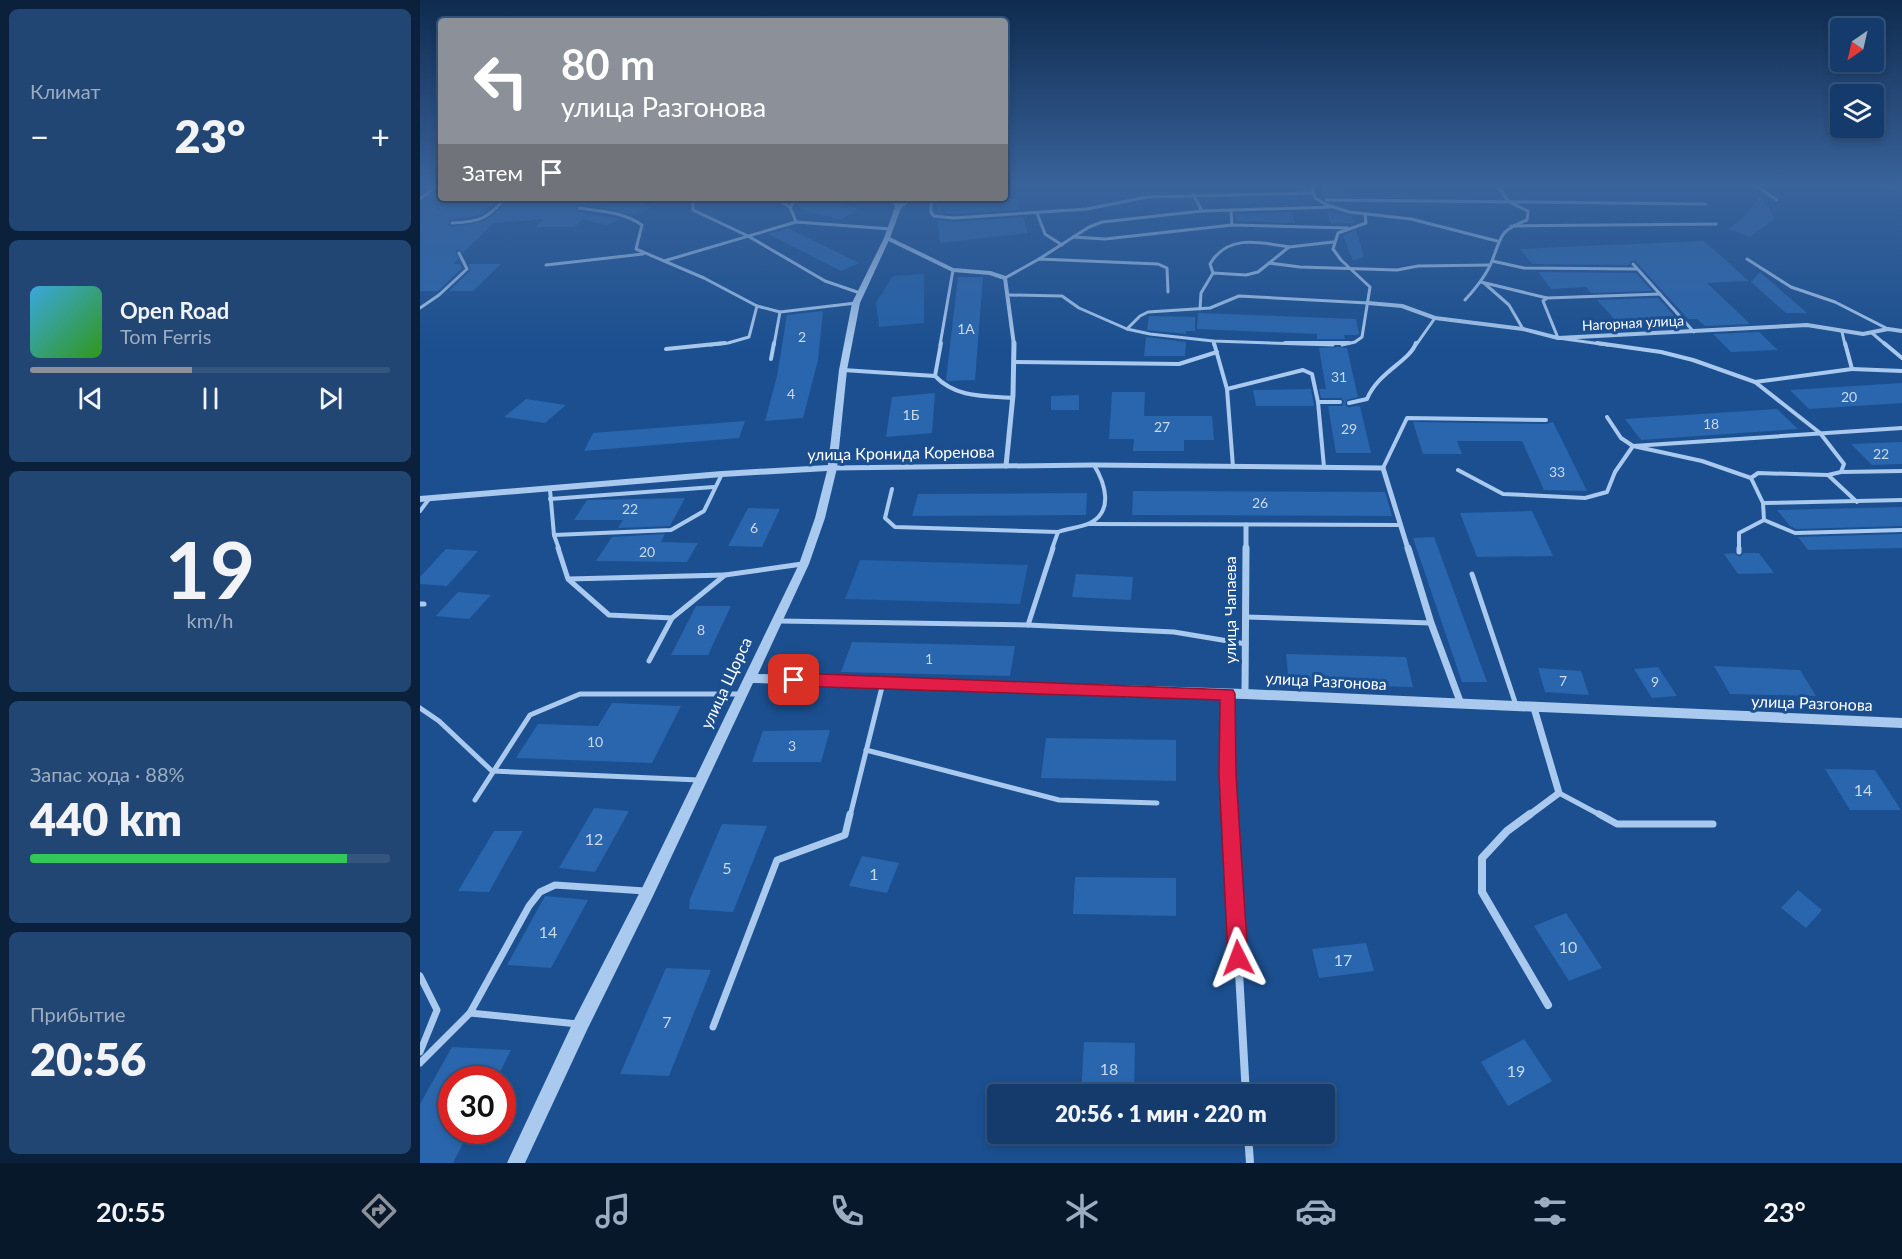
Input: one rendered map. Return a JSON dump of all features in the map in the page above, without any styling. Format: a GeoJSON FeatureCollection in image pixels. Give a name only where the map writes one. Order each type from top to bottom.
{"type":"FeatureCollection","features":[{"type":"Feature","properties":{"kind":"street","name":"улица Щорса"},"geometry":{"type":"LineString","coordinates":[[516,1163],[580,1024],[648,891],[804,564],[820,518],[832,468],[843,370],[856,303],[885,241]]}},
{"type":"Feature","properties":{"kind":"street"},"geometry":{"type":"LineString","coordinates":[[903,241],[953,270],[1005,278],[1010,295],[1016,362],[1006,465]]}},
{"type":"Feature","properties":{"kind":"street","name":"Нагорная улица"},"geometry":{"type":"LineString","coordinates":[[1368,303],[1402,306],[1435,318],[1523,329],[1558,338],[1807,325],[1842,332],[1872,333],[1888,329],[1902,331]]}},
{"type":"Feature","properties":{"kind":"street","name":"улица Кронида Коренова"},"geometry":{"type":"LineString","coordinates":[[424,499],[550,495],[722,474],[832,468],[1094,465],[1383,468]]}},
{"type":"Feature","properties":{"kind":"street"},"geometry":{"type":"LineString","coordinates":[[1383,468],[1431,623],[1461,705]]}},
{"type":"Feature","properties":{"kind":"street","name":"улица Чапаева"},"geometry":{"type":"LineString","coordinates":[[1245,525],[1245,694]]}},
{"type":"Feature","properties":{"kind":"street","name":"улица Разгонова"},"geometry":{"type":"LineString","coordinates":[[749,678],[1245,694],[1516,708],[1902,723]]}},
{"type":"Feature","properties":{"kind":"street"},"geometry":{"type":"LineString","coordinates":[[1228,694],[1228,775],[1245,1084]]}},
{"type":"Feature","properties":{"kind":"street"},"geometry":{"type":"LineString","coordinates":[[1534,708],[1559,793],[1507,831],[1482,858],[1482,892],[1548,1005]]}},
{"type":"Feature","properties":{"kind":"street"},"geometry":{"type":"LineString","coordinates":[[1249,1144],[1250,1163]]}},
{"type":"Feature","properties":{"kind":"lane"},"geometry":{"type":"LineString","coordinates":[[638,241],[636,249],[643,254],[704,278],[758,306],[780,312],[856,303]]}},
{"type":"Feature","properties":{"kind":"lane"},"geometry":{"type":"LineString","coordinates":[[664,261],[730,241]]}},
{"type":"Feature","properties":{"kind":"lane"},"geometry":{"type":"LineString","coordinates":[[757,241],[825,281],[860,293]]}},
{"type":"Feature","properties":{"kind":"lane"},"geometry":{"type":"LineString","coordinates":[[1056,241],[1062,245]]}},
{"type":"Feature","properties":{"kind":"lane"},"geometry":{"type":"LineString","coordinates":[[1005,278],[1039,260],[1067,241]]}},
{"type":"Feature","properties":{"kind":"lane"},"geometry":{"type":"LineString","coordinates":[[1465,300],[1482,282],[1491,263],[1497,241]]}},
{"type":"Feature","properties":{"kind":"lane"},"geometry":{"type":"LineString","coordinates":[[1010,295],[1062,296],[1079,308],[1127,329],[1213,341],[1341,345],[1355,342],[1362,337],[1370,287],[1348,267],[1333,249],[1334,242],[1289,247],[1246,242],[1221,248],[1213,255],[1210,264],[1214,273]]}},
{"type":"Feature","properties":{"kind":"lane"},"geometry":{"type":"LineString","coordinates":[[1214,273],[1246,275],[1258,272],[1289,247]]}},
{"type":"Feature","properties":{"kind":"lane"},"geometry":{"type":"LineString","coordinates":[[420,308],[439,295],[467,269],[459,253]]}},
{"type":"Feature","properties":{"kind":"lane"},"geometry":{"type":"LineString","coordinates":[[546,265],[643,254]]}},
{"type":"Feature","properties":{"kind":"lane"},"geometry":{"type":"LineString","coordinates":[[1746,259],[1791,287],[1835,302],[1888,329]]}},
{"type":"Feature","properties":{"kind":"lane"},"geometry":{"type":"LineString","coordinates":[[1039,260],[1164,265],[1167,268],[1168,292]]}},
{"type":"Feature","properties":{"kind":"lane"},"geometry":{"type":"LineString","coordinates":[[1269,263],[1300,267],[1397,270],[1418,266],[1491,263],[1524,268],[1637,269]]}},
{"type":"Feature","properties":{"kind":"lane"},"geometry":{"type":"LineString","coordinates":[[1633,264],[1694,332]]}},
{"type":"Feature","properties":{"kind":"lane"},"geometry":{"type":"LineString","coordinates":[[934,376],[953,270]]}},
{"type":"Feature","properties":{"kind":"lane"},"geometry":{"type":"LineString","coordinates":[[1200,309],[1201,293],[1214,273]]}},
{"type":"Feature","properties":{"kind":"lane"},"geometry":{"type":"LineString","coordinates":[[1482,282],[1546,298],[1660,294]]}},
{"type":"Feature","properties":{"kind":"lane"},"geometry":{"type":"LineString","coordinates":[[1482,282],[1509,305],[1523,329]]}},
{"type":"Feature","properties":{"kind":"lane"},"geometry":{"type":"LineString","coordinates":[[1127,329],[1140,316],[1148,312],[1210,308],[1239,296],[1368,303]]}},
{"type":"Feature","properties":{"kind":"lane"},"geometry":{"type":"LineString","coordinates":[[1546,298],[1543,305],[1558,338],[1661,352],[1694,360],[1755,382],[1820,433],[1844,464],[1841,472]]}},
{"type":"Feature","properties":{"kind":"lane"},"geometry":{"type":"LineString","coordinates":[[666,349],[728,343],[749,337],[758,306]]}},
{"type":"Feature","properties":{"kind":"lane"},"geometry":{"type":"LineString","coordinates":[[771,359],[780,312]]}},
{"type":"Feature","properties":{"kind":"lane"},"geometry":{"type":"LineString","coordinates":[[1349,402],[1366,399],[1372,387],[1387,371],[1414,350],[1418,339],[1435,318]]}},
{"type":"Feature","properties":{"kind":"lane"},"geometry":{"type":"LineString","coordinates":[[1842,332],[1852,369]]}},
{"type":"Feature","properties":{"kind":"lane"},"geometry":{"type":"LineString","coordinates":[[1872,333],[1902,358]]}},
{"type":"Feature","properties":{"kind":"lane"},"geometry":{"type":"LineString","coordinates":[[1213,341],[1227,389],[1233,467]]}},
{"type":"Feature","properties":{"kind":"lane"},"geometry":{"type":"LineString","coordinates":[[1016,362],[1179,364],[1217,352]]}},
{"type":"Feature","properties":{"kind":"lane"},"geometry":{"type":"LineString","coordinates":[[1755,382],[1852,369],[1902,371]]}},
{"type":"Feature","properties":{"kind":"lane"},"geometry":{"type":"LineString","coordinates":[[843,370],[934,376],[942,385],[958,392],[1013,398]]}},
{"type":"Feature","properties":{"kind":"lane"},"geometry":{"type":"LineString","coordinates":[[1227,389],[1303,370],[1312,374],[1318,402],[1324,467]]}},
{"type":"Feature","properties":{"kind":"lane"},"geometry":{"type":"LineString","coordinates":[[1318,402],[1340,402]]}},
{"type":"Feature","properties":{"kind":"lane"},"geometry":{"type":"LineString","coordinates":[[1607,417],[1621,438],[1633,446],[1702,461],[1751,478],[1763,503],[1764,520]]}},
{"type":"Feature","properties":{"kind":"lane"},"geometry":{"type":"LineString","coordinates":[[1383,468],[1402,423],[1407,418],[1546,420]]}},
{"type":"Feature","properties":{"kind":"lane"},"geometry":{"type":"LineString","coordinates":[[1633,446],[1902,428]]}},
{"type":"Feature","properties":{"kind":"lane"},"geometry":{"type":"LineString","coordinates":[[1458,470],[1503,494],[1585,498],[1607,492],[1615,472],[1633,446]]}},
{"type":"Feature","properties":{"kind":"lane"},"geometry":{"type":"LineString","coordinates":[[1089,524],[1102,512],[1106,489],[1094,465]]}},
{"type":"Feature","properties":{"kind":"lane"},"geometry":{"type":"LineString","coordinates":[[1751,478],[1758,473],[1828,475],[1841,472],[1899,471],[1902,477]]}},
{"type":"Feature","properties":{"kind":"lane"},"geometry":{"type":"LineString","coordinates":[[554,535],[672,530],[704,511],[722,474]]}},
{"type":"Feature","properties":{"kind":"lane"},"geometry":{"type":"LineString","coordinates":[[1828,475],[1857,502]]}},
{"type":"Feature","properties":{"kind":"lane"},"geometry":{"type":"LineString","coordinates":[[672,618],[609,615],[568,579],[554,535],[550,495],[714,487]]}},
{"type":"Feature","properties":{"kind":"lane"},"geometry":{"type":"LineString","coordinates":[[892,489],[885,518],[895,527],[1058,532],[1070,526],[1089,524],[1400,525]]}},
{"type":"Feature","properties":{"kind":"lane"},"geometry":{"type":"LineString","coordinates":[[420,511],[424,499]]}},
{"type":"Feature","properties":{"kind":"lane"},"geometry":{"type":"LineString","coordinates":[[1763,503],[1902,500]]}},
{"type":"Feature","properties":{"kind":"lane"},"geometry":{"type":"LineString","coordinates":[[1764,520],[1795,533],[1902,530]]}},
{"type":"Feature","properties":{"kind":"lane"},"geometry":{"type":"LineString","coordinates":[[1739,552],[1739,533],[1764,520]]}},
{"type":"Feature","properties":{"kind":"lane"},"geometry":{"type":"LineString","coordinates":[[1028,625],[1058,532]]}},
{"type":"Feature","properties":{"kind":"lane"},"geometry":{"type":"LineString","coordinates":[[568,579],[725,575],[804,564]]}},
{"type":"Feature","properties":{"kind":"lane"},"geometry":{"type":"LineString","coordinates":[[1472,574],[1516,708]]}},
{"type":"Feature","properties":{"kind":"lane"},"geometry":{"type":"LineString","coordinates":[[649,662],[672,618],[725,575]]}},
{"type":"Feature","properties":{"kind":"lane"},"geometry":{"type":"LineString","coordinates":[[1246,617],[1431,623]]}},
{"type":"Feature","properties":{"kind":"lane"},"geometry":{"type":"LineString","coordinates":[[775,621],[1028,625],[1174,632],[1246,644]]}},
{"type":"Feature","properties":{"kind":"lane"},"geometry":{"type":"LineString","coordinates":[[713,1027],[777,860],[845,835],[883,683]]}},
{"type":"Feature","properties":{"kind":"lane"},"geometry":{"type":"LineString","coordinates":[[475,800],[530,715],[580,694],[742,694]]}},
{"type":"Feature","properties":{"kind":"lane"},"geometry":{"type":"LineString","coordinates":[[420,708],[439,721],[492,771],[701,780]]}},
{"type":"Feature","properties":{"kind":"lane"},"geometry":{"type":"LineString","coordinates":[[866,750],[1059,800],[1157,804]]}},
{"type":"Feature","properties":{"kind":"lane"},"geometry":{"type":"LineString","coordinates":[[1559,793],[1617,824],[1713,824]]}},
{"type":"Feature","properties":{"kind":"lane"},"geometry":{"type":"LineString","coordinates":[[420,1064],[470,1013],[529,906],[540,892],[555,885],[648,891]]}},
{"type":"Feature","properties":{"kind":"lane"},"geometry":{"type":"LineString","coordinates":[[420,976],[437,1010],[420,1052]]}},
{"type":"Feature","properties":{"kind":"lane"},"geometry":{"type":"LineString","coordinates":[[470,1013],[580,1024]]}},
{"type":"Feature","properties":{"kind":"shaded area"},"geometry":{"type":"Polygon","coordinates":[[[924,274],[924,323],[879,327],[876,302],[893,276],[924,274]]]}},
{"type":"Feature","properties":{"kind":"shaded area"},"geometry":{"type":"Polygon","coordinates":[[[860,560],[1028,565],[1020,604],[845,599],[860,560]]]}},
{"type":"Feature","properties":{"kind":"building"},"geometry":{"type":"Polygon","coordinates":[[[420,241],[475,241],[463,253],[461,250],[456,250],[458,259],[453,264],[460,264],[462,268],[438,291],[420,291],[420,241]]]}},
{"type":"Feature","properties":{"kind":"building"},"geometry":{"type":"Polygon","coordinates":[[[782,241],[815,241],[859,263],[841,271],[782,241]]]}},
{"type":"Feature","properties":{"kind":"building"},"geometry":{"type":"Polygon","coordinates":[[[1345,241],[1359,241],[1364,257],[1353,261],[1345,241]]]}},
{"type":"Feature","properties":{"kind":"building"},"geometry":{"type":"Polygon","coordinates":[[[1704,241],[1749,281],[1707,283],[1750,324],[1705,326],[1697,319],[1688,319],[1635,261],[1631,261],[1629,265],[1532,264],[1520,249],[1704,241]]]}},
{"type":"Feature","properties":{"kind":"building"},"geometry":{"type":"Polygon","coordinates":[[[469,264],[501,264],[473,291],[449,291],[470,271],[469,264]]]}},
{"type":"Feature","properties":{"kind":"building"},"geometry":{"type":"Polygon","coordinates":[[[1538,272],[1636,273],[1652,291],[1591,293],[1586,287],[1551,289],[1538,272]]]}},
{"type":"Feature","properties":{"kind":"building"},"geometry":{"type":"Polygon","coordinates":[[[1760,272],[1807,313],[1786,313],[1751,282],[1760,272]]]}},
{"type":"Feature","properties":{"kind":"building"},"geometry":{"type":"Polygon","coordinates":[[[958,277],[983,277],[975,380],[948,381],[946,380],[958,277]]]}},
{"type":"Feature","properties":{"kind":"building"},"geometry":{"type":"Polygon","coordinates":[[[1658,298],[1678,320],[1617,322],[1597,300],[1658,298]]]}},
{"type":"Feature","properties":{"kind":"building"},"geometry":{"type":"Polygon","coordinates":[[[823,311],[818,360],[803,418],[765,421],[777,376],[787,315],[823,311]]]}},
{"type":"Feature","properties":{"kind":"building"},"geometry":{"type":"Polygon","coordinates":[[[1198,313],[1356,319],[1359,333],[1358,335],[1344,335],[1345,339],[1317,339],[1317,334],[1197,329],[1198,313]]]}},
{"type":"Feature","properties":{"kind":"building"},"geometry":{"type":"Polygon","coordinates":[[[1149,316],[1195,317],[1195,331],[1186,331],[1186,334],[1147,330],[1149,316]]]}},
{"type":"Feature","properties":{"kind":"building"},"geometry":{"type":"Polygon","coordinates":[[[1759,332],[1778,350],[1731,352],[1713,334],[1759,332]]]}},
{"type":"Feature","properties":{"kind":"building"},"geometry":{"type":"Polygon","coordinates":[[[1146,337],[1186,342],[1185,356],[1144,356],[1146,337]]]}},
{"type":"Feature","properties":{"kind":"building"},"geometry":{"type":"Polygon","coordinates":[[[1319,348],[1347,348],[1358,397],[1347,400],[1345,404],[1348,407],[1360,406],[1371,453],[1336,453],[1328,406],[1342,406],[1344,401],[1341,398],[1321,398],[1319,389],[1326,389],[1319,348]]]}},
{"type":"Feature","properties":{"kind":"building"},"geometry":{"type":"Polygon","coordinates":[[[1902,383],[1902,403],[1809,409],[1790,390],[1902,383]]]}},
{"type":"Feature","properties":{"kind":"building"},"geometry":{"type":"Polygon","coordinates":[[[1311,389],[1314,406],[1256,406],[1253,390],[1311,389]]]}},
{"type":"Feature","properties":{"kind":"building"},"geometry":{"type":"Polygon","coordinates":[[[1112,392],[1145,392],[1144,416],[1212,416],[1214,440],[1184,440],[1184,451],[1133,451],[1134,439],[1109,439],[1112,392]]]}},
{"type":"Feature","properties":{"kind":"building"},"geometry":{"type":"Polygon","coordinates":[[[935,393],[932,433],[886,437],[892,397],[935,393]]]}},
{"type":"Feature","properties":{"kind":"building"},"geometry":{"type":"Polygon","coordinates":[[[1079,395],[1079,410],[1051,410],[1051,396],[1079,395]]]}},
{"type":"Feature","properties":{"kind":"building"},"geometry":{"type":"Polygon","coordinates":[[[526,399],[566,405],[545,423],[504,417],[526,399]]]}},
{"type":"Feature","properties":{"kind":"building"},"geometry":{"type":"Polygon","coordinates":[[[1777,409],[1798,429],[1641,440],[1625,419],[1777,409]]]}},
{"type":"Feature","properties":{"kind":"building"},"geometry":{"type":"Polygon","coordinates":[[[745,421],[739,438],[584,451],[593,433],[745,421]]]}},
{"type":"Feature","properties":{"kind":"building"},"geometry":{"type":"Polygon","coordinates":[[[1413,422],[1546,424],[1553,422],[1587,491],[1544,490],[1522,441],[1457,441],[1462,454],[1423,454],[1413,422]]]}},
{"type":"Feature","properties":{"kind":"building"},"geometry":{"type":"Polygon","coordinates":[[[1902,442],[1902,464],[1872,465],[1851,444],[1902,442]]]}},
{"type":"Feature","properties":{"kind":"building"},"geometry":{"type":"Polygon","coordinates":[[[1133,491],[1385,492],[1392,516],[1132,515],[1133,491]]]}},
{"type":"Feature","properties":{"kind":"building"},"geometry":{"type":"Polygon","coordinates":[[[1087,493],[1086,515],[912,516],[918,494],[1087,493]]]}},
{"type":"Feature","properties":{"kind":"building"},"geometry":{"type":"Polygon","coordinates":[[[685,498],[670,526],[618,528],[623,520],[574,520],[587,500],[685,498]]]}},
{"type":"Feature","properties":{"kind":"building"},"geometry":{"type":"Polygon","coordinates":[[[1902,507],[1902,526],[1796,529],[1790,526],[1777,510],[1902,507]]]}},
{"type":"Feature","properties":{"kind":"building"},"geometry":{"type":"Polygon","coordinates":[[[748,508],[780,509],[762,547],[728,546],[748,508]]]}},
{"type":"Feature","properties":{"kind":"building"},"geometry":{"type":"Polygon","coordinates":[[[1532,511],[1553,556],[1477,557],[1460,513],[1532,511]]]}},
{"type":"Feature","properties":{"kind":"building"},"geometry":{"type":"Polygon","coordinates":[[[665,534],[661,542],[698,543],[687,562],[596,561],[612,537],[665,534]]]}},
{"type":"Feature","properties":{"kind":"building"},"geometry":{"type":"Polygon","coordinates":[[[1902,534],[1902,548],[1808,550],[1798,537],[1902,534]]]}},
{"type":"Feature","properties":{"kind":"building"},"geometry":{"type":"Polygon","coordinates":[[[1434,537],[1487,682],[1462,682],[1413,538],[1434,537]]]}},
{"type":"Feature","properties":{"kind":"building"},"geometry":{"type":"Polygon","coordinates":[[[446,549],[478,551],[447,586],[420,584],[420,577],[446,549]]]}},
{"type":"Feature","properties":{"kind":"building"},"geometry":{"type":"Polygon","coordinates":[[[1734,553],[1740,557],[1744,553],[1759,553],[1774,573],[1738,574],[1724,554],[1734,553]]]}},
{"type":"Feature","properties":{"kind":"building"},"geometry":{"type":"Polygon","coordinates":[[[1076,574],[1133,577],[1131,600],[1072,597],[1076,574]]]}},
{"type":"Feature","properties":{"kind":"building"},"geometry":{"type":"Polygon","coordinates":[[[458,592],[491,595],[469,619],[436,616],[458,592]]]}},
{"type":"Feature","properties":{"kind":"building"},"geometry":{"type":"Polygon","coordinates":[[[696,606],[731,606],[708,655],[671,655],[696,606]]]}},
{"type":"Feature","properties":{"kind":"building"},"geometry":{"type":"Polygon","coordinates":[[[852,642],[1015,646],[1010,676],[841,672],[852,642]]]}},
{"type":"Feature","properties":{"kind":"building"},"geometry":{"type":"Polygon","coordinates":[[[1286,654],[1406,657],[1413,687],[1289,684],[1286,654]]]}},
{"type":"Feature","properties":{"kind":"building"},"geometry":{"type":"Polygon","coordinates":[[[1714,666],[1800,670],[1816,696],[1730,694],[1714,666]]]}},
{"type":"Feature","properties":{"kind":"building"},"geometry":{"type":"Polygon","coordinates":[[[1658,667],[1677,696],[1652,698],[1634,669],[1658,667]]]}},
{"type":"Feature","properties":{"kind":"building"},"geometry":{"type":"Polygon","coordinates":[[[1538,668],[1581,671],[1589,695],[1545,692],[1538,668]]]}},
{"type":"Feature","properties":{"kind":"building"},"geometry":{"type":"Polygon","coordinates":[[[612,703],[681,706],[652,763],[516,758],[538,724],[598,726],[612,703]]]}},
{"type":"Feature","properties":{"kind":"building"},"geometry":{"type":"Polygon","coordinates":[[[830,730],[821,762],[752,762],[763,731],[830,730]]]}},
{"type":"Feature","properties":{"kind":"building"},"geometry":{"type":"Polygon","coordinates":[[[1046,738],[1176,740],[1176,781],[1041,778],[1046,738]]]}},
{"type":"Feature","properties":{"kind":"building"},"geometry":{"type":"Polygon","coordinates":[[[1825,769],[1875,770],[1901,810],[1850,810],[1825,769]]]}},
{"type":"Feature","properties":{"kind":"building"},"geometry":{"type":"Polygon","coordinates":[[[594,808],[629,811],[595,872],[559,868],[594,808]]]}},
{"type":"Feature","properties":{"kind":"building"},"geometry":{"type":"Polygon","coordinates":[[[722,824],[767,826],[733,912],[689,909],[690,899],[722,824]]]}},
{"type":"Feature","properties":{"kind":"building"},"geometry":{"type":"Polygon","coordinates":[[[494,831],[523,831],[489,892],[458,891],[494,831]]]}},
{"type":"Feature","properties":{"kind":"building"},"geometry":{"type":"Polygon","coordinates":[[[862,856],[899,863],[887,893],[849,886],[862,856]]]}},
{"type":"Feature","properties":{"kind":"building"},"geometry":{"type":"Polygon","coordinates":[[[1075,877],[1176,878],[1176,916],[1073,914],[1075,877]]]}},
{"type":"Feature","properties":{"kind":"building"},"geometry":{"type":"Polygon","coordinates":[[[1798,890],[1822,910],[1806,928],[1781,908],[1798,890]]]}},
{"type":"Feature","properties":{"kind":"building"},"geometry":{"type":"Polygon","coordinates":[[[545,896],[588,900],[551,968],[507,965],[545,896]]]}},
{"type":"Feature","properties":{"kind":"building"},"geometry":{"type":"Polygon","coordinates":[[[1566,913],[1602,968],[1569,981],[1534,926],[1566,913]]]}},
{"type":"Feature","properties":{"kind":"building"},"geometry":{"type":"Polygon","coordinates":[[[1366,943],[1374,971],[1319,978],[1312,949],[1366,943]]]}},
{"type":"Feature","properties":{"kind":"building"},"geometry":{"type":"Polygon","coordinates":[[[666,968],[711,970],[669,1076],[620,1074],[666,968]]]}},
{"type":"Feature","properties":{"kind":"building"},"geometry":{"type":"Polygon","coordinates":[[[1524,1039],[1552,1081],[1508,1106],[1481,1062],[1524,1039]]]}},
{"type":"Feature","properties":{"kind":"building"},"geometry":{"type":"Polygon","coordinates":[[[1084,1042],[1135,1043],[1134,1084],[1082,1084],[1084,1042]]]}},
{"type":"Feature","properties":{"kind":"building"},"geometry":{"type":"Polygon","coordinates":[[[452,1047],[511,1050],[503,1066],[441,1066],[452,1047]]]}},
{"type":"Feature","properties":{"kind":"building"},"geometry":{"type":"Polygon","coordinates":[[[438,1072],[438,1144],[462,1144],[453,1163],[420,1163],[420,1104],[438,1072]]]}},
{"type":"Feature","properties":{"kind":"route"},"geometry":{"type":"LineString","coordinates":[[794,680],[1228,694],[1228,775],[1238,958]]}}]}
